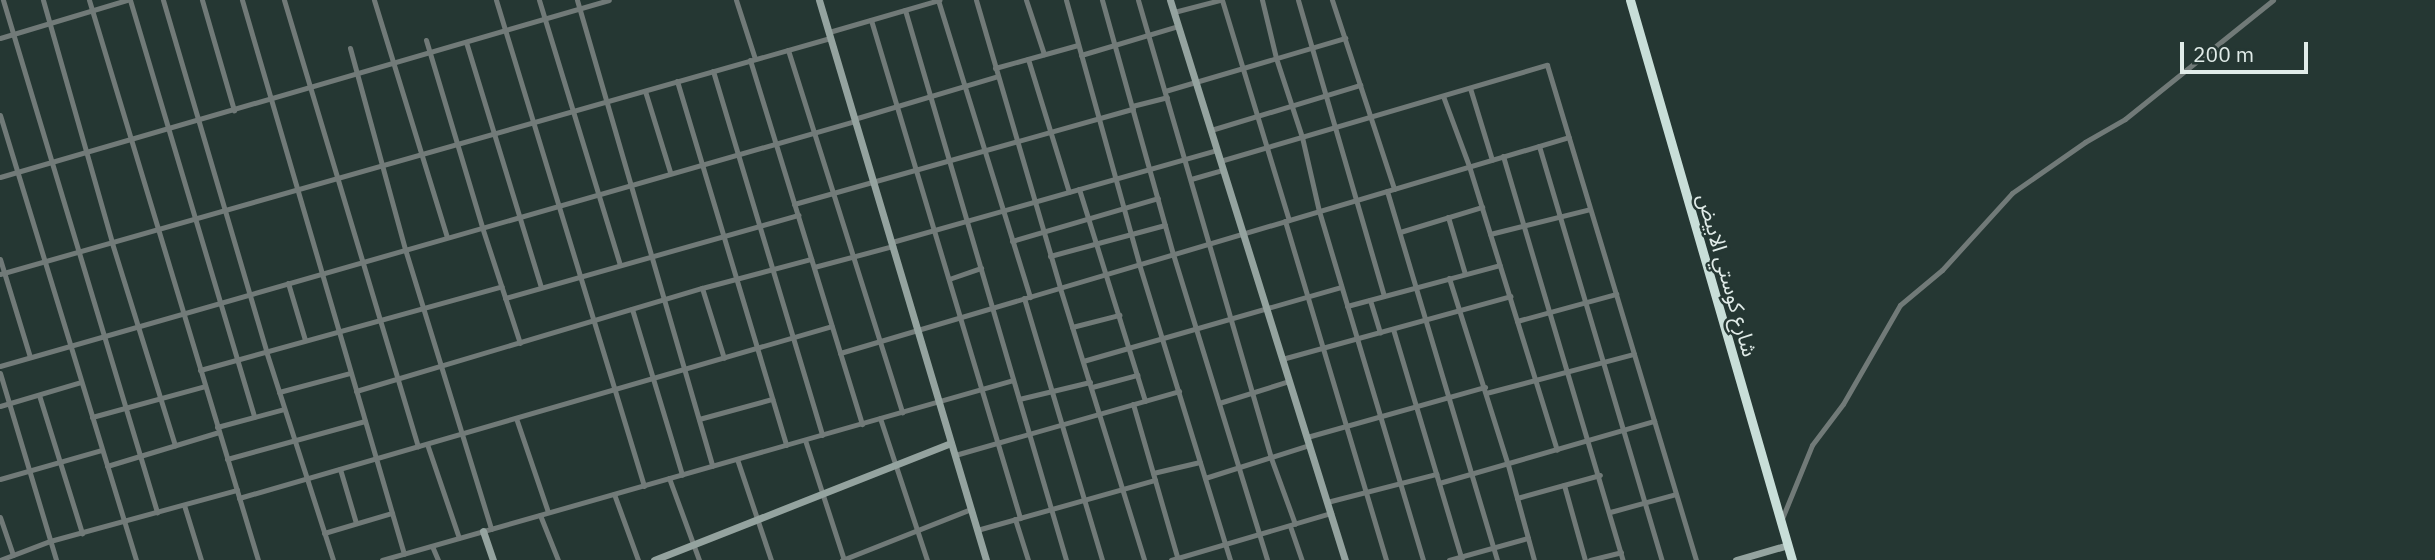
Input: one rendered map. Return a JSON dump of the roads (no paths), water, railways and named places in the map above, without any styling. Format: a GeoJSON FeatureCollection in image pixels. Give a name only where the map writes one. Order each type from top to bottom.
{"type":"FeatureCollection","features":[{"type":"Feature","properties":{"kind":"highway","name":"شارع كوستي الابيض"},"geometry":{"type":"LineString","coordinates":[[1630,0],[1792,560]]}},
{"type":"Feature","properties":{"kind":"street"},"geometry":{"type":"LineString","coordinates":[[3,0],[157,512]]}},
{"type":"Feature","properties":{"kind":"street"},"geometry":{"type":"LineString","coordinates":[[43,0],[112,243],[175,445]]}},
{"type":"Feature","properties":{"kind":"street"},"geometry":{"type":"LineString","coordinates":[[89,0],[258,560]]}},
{"type":"Feature","properties":{"kind":"street"},"geometry":{"type":"LineString","coordinates":[[0,38],[128,0],[169,128],[254,417]]}},
{"type":"Feature","properties":{"kind":"street"},"geometry":{"type":"LineString","coordinates":[[163,0],[266,351],[333,560]]}},
{"type":"Feature","properties":{"kind":"street"},"geometry":{"type":"LineString","coordinates":[[202,0],[234,110]]}},
{"type":"Feature","properties":{"kind":"street"},"geometry":{"type":"LineString","coordinates":[[242,0],[404,554]]}},
{"type":"Feature","properties":{"kind":"street"},"geometry":{"type":"LineString","coordinates":[[284,0],[418,446]]}},
{"type":"Feature","properties":{"kind":"street"},"geometry":{"type":"LineString","coordinates":[[374,0],[447,237]]}},
{"type":"Feature","properties":{"kind":"street"},"geometry":{"type":"LineString","coordinates":[[496,0],[644,486]]}},
{"type":"Feature","properties":{"kind":"street"},"geometry":{"type":"LineString","coordinates":[[539,0],[620,265]]}},
{"type":"Feature","properties":{"kind":"street"},"geometry":{"type":"LineString","coordinates":[[577,0],[712,466]]}},
{"type":"Feature","properties":{"kind":"street"},"geometry":{"type":"LineString","coordinates":[[0,177],[609,0]]}},
{"type":"Feature","properties":{"kind":"street"},"geometry":{"type":"LineString","coordinates":[[736,0],[776,144],[862,424]]}},
{"type":"Feature","properties":{"kind":"street"},"geometry":{"type":"LineString","coordinates":[[819,0],[986,560]]}},
{"type":"Feature","properties":{"kind":"street"},"geometry":{"type":"LineString","coordinates":[[2,274],[788,50],[871,20],[939,0],[1003,210],[1061,425],[1102,560]]}},
{"type":"Feature","properties":{"kind":"street"},"geometry":{"type":"LineString","coordinates":[[976,0],[1050,256],[1144,560]]}},
{"type":"Feature","properties":{"kind":"street"},"geometry":{"type":"LineString","coordinates":[[1026,0],[1044,54]]}},
{"type":"Feature","properties":{"kind":"street"},"geometry":{"type":"LineString","coordinates":[[1066,0],[1139,264],[1230,560]]}},
{"type":"Feature","properties":{"kind":"street"},"geometry":{"type":"LineString","coordinates":[[1102,0],[1173,254],[1267,560]]}},
{"type":"Feature","properties":{"kind":"street"},"geometry":{"type":"LineString","coordinates":[[1138,0],[1302,560]]}},
{"type":"Feature","properties":{"kind":"street"},"geometry":{"type":"LineString","coordinates":[[1171,0],[1345,560]]}},
{"type":"Feature","properties":{"kind":"street"},"geometry":{"type":"LineString","coordinates":[[1174,12],[1221,0],[1258,116],[1307,296],[1386,560]]}},
{"type":"Feature","properties":{"kind":"street"},"geometry":{"type":"LineString","coordinates":[[1262,0],[1276,58],[1302,137],[1319,211],[1423,560]]}},
{"type":"Feature","properties":{"kind":"street"},"geometry":{"type":"LineString","coordinates":[[1297,0],[1384,296]]}},
{"type":"Feature","properties":{"kind":"street"},"geometry":{"type":"LineString","coordinates":[[1332,0],[1371,117],[1400,232],[1497,560]]}},
{"type":"Feature","properties":{"kind":"street"},"geometry":{"type":"LineString","coordinates":[[1781,521],[1812,445],[1843,404],[1900,305],[1942,270],[2012,193],[2085,142],[2125,119],[2273,0]]}},
{"type":"Feature","properties":{"kind":"street"},"geometry":{"type":"LineString","coordinates":[[905,10],[1066,560]]}},
{"type":"Feature","properties":{"kind":"street"},"geometry":{"type":"LineString","coordinates":[[871,20],[960,317],[1028,560]]}},
{"type":"Feature","properties":{"kind":"street"},"geometry":{"type":"LineString","coordinates":[[1081,55],[1178,26]]}},
{"type":"Feature","properties":{"kind":"street"},"geometry":{"type":"LineString","coordinates":[[794,204],[1099,119],[1196,82],[1345,38]]}},
{"type":"Feature","properties":{"kind":"street"},"geometry":{"type":"LineString","coordinates":[[426,40],[520,343]]}},
{"type":"Feature","properties":{"kind":"street"},"geometry":{"type":"LineString","coordinates":[[466,42],[541,287]]}},
{"type":"Feature","properties":{"kind":"street"},"geometry":{"type":"LineString","coordinates":[[995,68],[1078,45]]}},
{"type":"Feature","properties":{"kind":"street"},"geometry":{"type":"LineString","coordinates":[[350,48],[405,249],[462,433],[493,560]]}},
{"type":"Feature","properties":{"kind":"street"},"geometry":{"type":"LineString","coordinates":[[788,50],[902,412]]}},
{"type":"Feature","properties":{"kind":"street"},"geometry":{"type":"LineString","coordinates":[[1028,59],[1069,192]]}},
{"type":"Feature","properties":{"kind":"street"},"geometry":{"type":"LineString","coordinates":[[1220,161],[1547,65],[1696,560]]}},
{"type":"Feature","properties":{"kind":"street"},"geometry":{"type":"LineString","coordinates":[[713,71],[822,435]]}},
{"type":"Feature","properties":{"kind":"street"},"geometry":{"type":"LineString","coordinates":[[0,366],[701,163],[814,133],[998,76]]}},
{"type":"Feature","properties":{"kind":"street"},"geometry":{"type":"LineString","coordinates":[[677,81],[786,445]]}},
{"type":"Feature","properties":{"kind":"street"},"geometry":{"type":"LineString","coordinates":[[1211,130],[1360,85]]}},
{"type":"Feature","properties":{"kind":"street"},"geometry":{"type":"LineString","coordinates":[[1470,88],[1492,160]]}},
{"type":"Feature","properties":{"kind":"street"},"geometry":{"type":"LineString","coordinates":[[645,91],[670,173]]}},
{"type":"Feature","properties":{"kind":"street"},"geometry":{"type":"LineString","coordinates":[[1443,96],[1469,166],[1558,450]]}},
{"type":"Feature","properties":{"kind":"street"},"geometry":{"type":"LineString","coordinates":[[0,115],[136,560]]}},
{"type":"Feature","properties":{"kind":"street"},"geometry":{"type":"LineString","coordinates":[[840,353],[1569,137]]}},
{"type":"Feature","properties":{"kind":"street"},"geometry":{"type":"LineString","coordinates":[[1539,146],[1662,560]]}},
{"type":"Feature","properties":{"kind":"street"},"geometry":{"type":"LineString","coordinates":[[814,267],[967,220],[1217,150]]}},
{"type":"Feature","properties":{"kind":"street"},"geometry":{"type":"LineString","coordinates":[[1503,156],[1590,440],[1623,560]]}},
{"type":"Feature","properties":{"kind":"street"},"geometry":{"type":"LineString","coordinates":[[1191,179],[1223,170]]}},
{"type":"Feature","properties":{"kind":"street"},"geometry":{"type":"LineString","coordinates":[[1079,189],[1145,401]]}},
{"type":"Feature","properties":{"kind":"street"},"geometry":{"type":"LineString","coordinates":[[1012,241],[1158,198]]}},
{"type":"Feature","properties":{"kind":"street"},"geometry":{"type":"LineString","coordinates":[[1400,232],[1482,207]]}},
{"type":"Feature","properties":{"kind":"street"},"geometry":{"type":"LineString","coordinates":[[1490,234],[1590,209]]}},
{"type":"Feature","properties":{"kind":"street"},"geometry":{"type":"LineString","coordinates":[[505,298],[798,215]]}},
{"type":"Feature","properties":{"kind":"street"},"geometry":{"type":"LineString","coordinates":[[1448,217],[1465,274]]}},
{"type":"Feature","properties":{"kind":"street"},"geometry":{"type":"LineString","coordinates":[[1050,256],[1165,225]]}},
{"type":"Feature","properties":{"kind":"street"},"geometry":{"type":"LineString","coordinates":[[0,259],[2,274],[30,357]]}},
{"type":"Feature","properties":{"kind":"street"},"geometry":{"type":"LineString","coordinates":[[356,391],[736,278],[811,259]]}},
{"type":"Feature","properties":{"kind":"street"},"geometry":{"type":"LineString","coordinates":[[1347,306],[1500,265]]}},
{"type":"Feature","properties":{"kind":"street"},"geometry":{"type":"LineString","coordinates":[[948,279],[981,268]]}},
{"type":"Feature","properties":{"kind":"street"},"geometry":{"type":"LineString","coordinates":[[1449,278],[1508,465],[1534,560]]}},
{"type":"Feature","properties":{"kind":"street"},"geometry":{"type":"LineString","coordinates":[[288,283],[306,340]]}},
{"type":"Feature","properties":{"kind":"street"},"geometry":{"type":"LineString","coordinates":[[200,370],[502,286]]}},
{"type":"Feature","properties":{"kind":"street"},"geometry":{"type":"LineString","coordinates":[[1083,361],[1341,287]]}},
{"type":"Feature","properties":{"kind":"street"},"geometry":{"type":"LineString","coordinates":[[702,288],[724,358]]}},
{"type":"Feature","properties":{"kind":"street"},"geometry":{"type":"LineString","coordinates":[[1517,321],[1616,294]]}},
{"type":"Feature","properties":{"kind":"street"},"geometry":{"type":"LineString","coordinates":[[1282,359],[1510,296]]}},
{"type":"Feature","properties":{"kind":"street"},"geometry":{"type":"LineString","coordinates":[[1370,300],[1380,332]]}},
{"type":"Feature","properties":{"kind":"street"},"geometry":{"type":"LineString","coordinates":[[632,309],[682,475]]}},
{"type":"Feature","properties":{"kind":"street"},"geometry":{"type":"LineString","coordinates":[[1072,327],[1119,315]]}},
{"type":"Feature","properties":{"kind":"street"},"geometry":{"type":"LineString","coordinates":[[239,498],[832,326]]}},
{"type":"Feature","properties":{"kind":"street"},"geometry":{"type":"LineString","coordinates":[[1393,328],[1461,558]]}},
{"type":"Feature","properties":{"kind":"street"},"geometry":{"type":"LineString","coordinates":[[1307,437],[1449,397],[1535,380],[1634,355]]}},
{"type":"Feature","properties":{"kind":"street"},"geometry":{"type":"LineString","coordinates":[[0,373],[56,560]]}},
{"type":"Feature","properties":{"kind":"street"},"geometry":{"type":"LineString","coordinates":[[279,392],[350,373]]}},
{"type":"Feature","properties":{"kind":"street"},"geometry":{"type":"LineString","coordinates":[[1019,399],[1137,375]]}},
{"type":"Feature","properties":{"kind":"street"},"geometry":{"type":"LineString","coordinates":[[382,560],[1013,380]]}},
{"type":"Feature","properties":{"kind":"street"},"geometry":{"type":"LineString","coordinates":[[1219,403],[1289,381]]}},
{"type":"Feature","properties":{"kind":"street"},"geometry":{"type":"LineString","coordinates":[[0,406],[81,382]]}},
{"type":"Feature","properties":{"kind":"street"},"geometry":{"type":"LineString","coordinates":[[92,417],[205,386]]}},
{"type":"Feature","properties":{"kind":"street"},"geometry":{"type":"LineString","coordinates":[[955,455],[1178,391]]}},
{"type":"Feature","properties":{"kind":"street"},"geometry":{"type":"LineString","coordinates":[[39,395],[82,533]]}},
{"type":"Feature","properties":{"kind":"street"},"geometry":{"type":"LineString","coordinates":[[699,419],[772,399]]}},
{"type":"Feature","properties":{"kind":"street"},"geometry":{"type":"LineString","coordinates":[[1133,404],[1176,559],[1331,513]]}},
{"type":"Feature","properties":{"kind":"street"},"geometry":{"type":"LineString","coordinates":[[107,466],[284,409]]}},
{"type":"Feature","properties":{"kind":"street"},"geometry":{"type":"LineString","coordinates":[[516,418],[548,512]]}},
{"type":"Feature","properties":{"kind":"street"},"geometry":{"type":"LineString","coordinates":[[880,418],[927,560]]}},
{"type":"Feature","properties":{"kind":"street"},"geometry":{"type":"LineString","coordinates":[[227,459],[365,421]]}},
{"type":"Feature","properties":{"kind":"street"},"geometry":{"type":"LineString","coordinates":[[1439,483],[1654,421]]}},
{"type":"Feature","properties":{"kind":"street"},"geometry":{"type":"LineString","coordinates":[[805,440],[844,560],[971,509]]}},
{"type":"Feature","properties":{"kind":"street"},"geometry":{"type":"LineString","coordinates":[[654,560],[951,443]]}},
{"type":"Feature","properties":{"kind":"street"},"geometry":{"type":"LineString","coordinates":[[427,444],[459,538]]}},
{"type":"Feature","properties":{"kind":"street"},"geometry":{"type":"LineString","coordinates":[[1205,478],[1309,445]]}},
{"type":"Feature","properties":{"kind":"street"},"geometry":{"type":"LineString","coordinates":[[0,479],[102,450]]}},
{"type":"Feature","properties":{"kind":"street"},"geometry":{"type":"LineString","coordinates":[[737,459],[771,560]]}},
{"type":"Feature","properties":{"kind":"street"},"geometry":{"type":"LineString","coordinates":[[977,530],[1122,489],[1200,462]]}},
{"type":"Feature","properties":{"kind":"street"},"geometry":{"type":"LineString","coordinates":[[340,469],[356,523]]}},
{"type":"Feature","properties":{"kind":"street"},"geometry":{"type":"LineString","coordinates":[[1327,502],[1436,474]]}},
{"type":"Feature","properties":{"kind":"street"},"geometry":{"type":"LineString","coordinates":[[1517,498],[1600,475]]}},
{"type":"Feature","properties":{"kind":"street"},"geometry":{"type":"LineString","coordinates":[[669,478],[699,560]]}},
{"type":"Feature","properties":{"kind":"street"},"geometry":{"type":"LineString","coordinates":[[1564,485],[1588,560],[1621,552]]}},
{"type":"Feature","properties":{"kind":"street"},"geometry":{"type":"LineString","coordinates":[[0,560],[50,541],[237,490]]}},
{"type":"Feature","properties":{"kind":"street"},"geometry":{"type":"LineString","coordinates":[[614,494],[638,560]]}},
{"type":"Feature","properties":{"kind":"street"},"geometry":{"type":"LineString","coordinates":[[1610,512],[1676,494]]}},
{"type":"Feature","properties":{"kind":"street"},"geometry":{"type":"LineString","coordinates":[[184,505],[201,560]]}},
{"type":"Feature","properties":{"kind":"street"},"geometry":{"type":"LineString","coordinates":[[324,533],[392,513]]}},
{"type":"Feature","properties":{"kind":"street"},"geometry":{"type":"LineString","coordinates":[[540,515],[558,560]]}},
{"type":"Feature","properties":{"kind":"street"},"geometry":{"type":"LineString","coordinates":[[0,517],[13,555]]}},
{"type":"Feature","properties":{"kind":"street"},"geometry":{"type":"LineString","coordinates":[[1449,560],[1528,538]]}},
{"type":"Feature","properties":{"kind":"street"},"geometry":{"type":"LineString","coordinates":[[1736,560],[1788,545]]}},
{"type":"Feature","properties":{"kind":"street"},"geometry":{"type":"LineString","coordinates":[[432,546],[438,560]]}}]}
